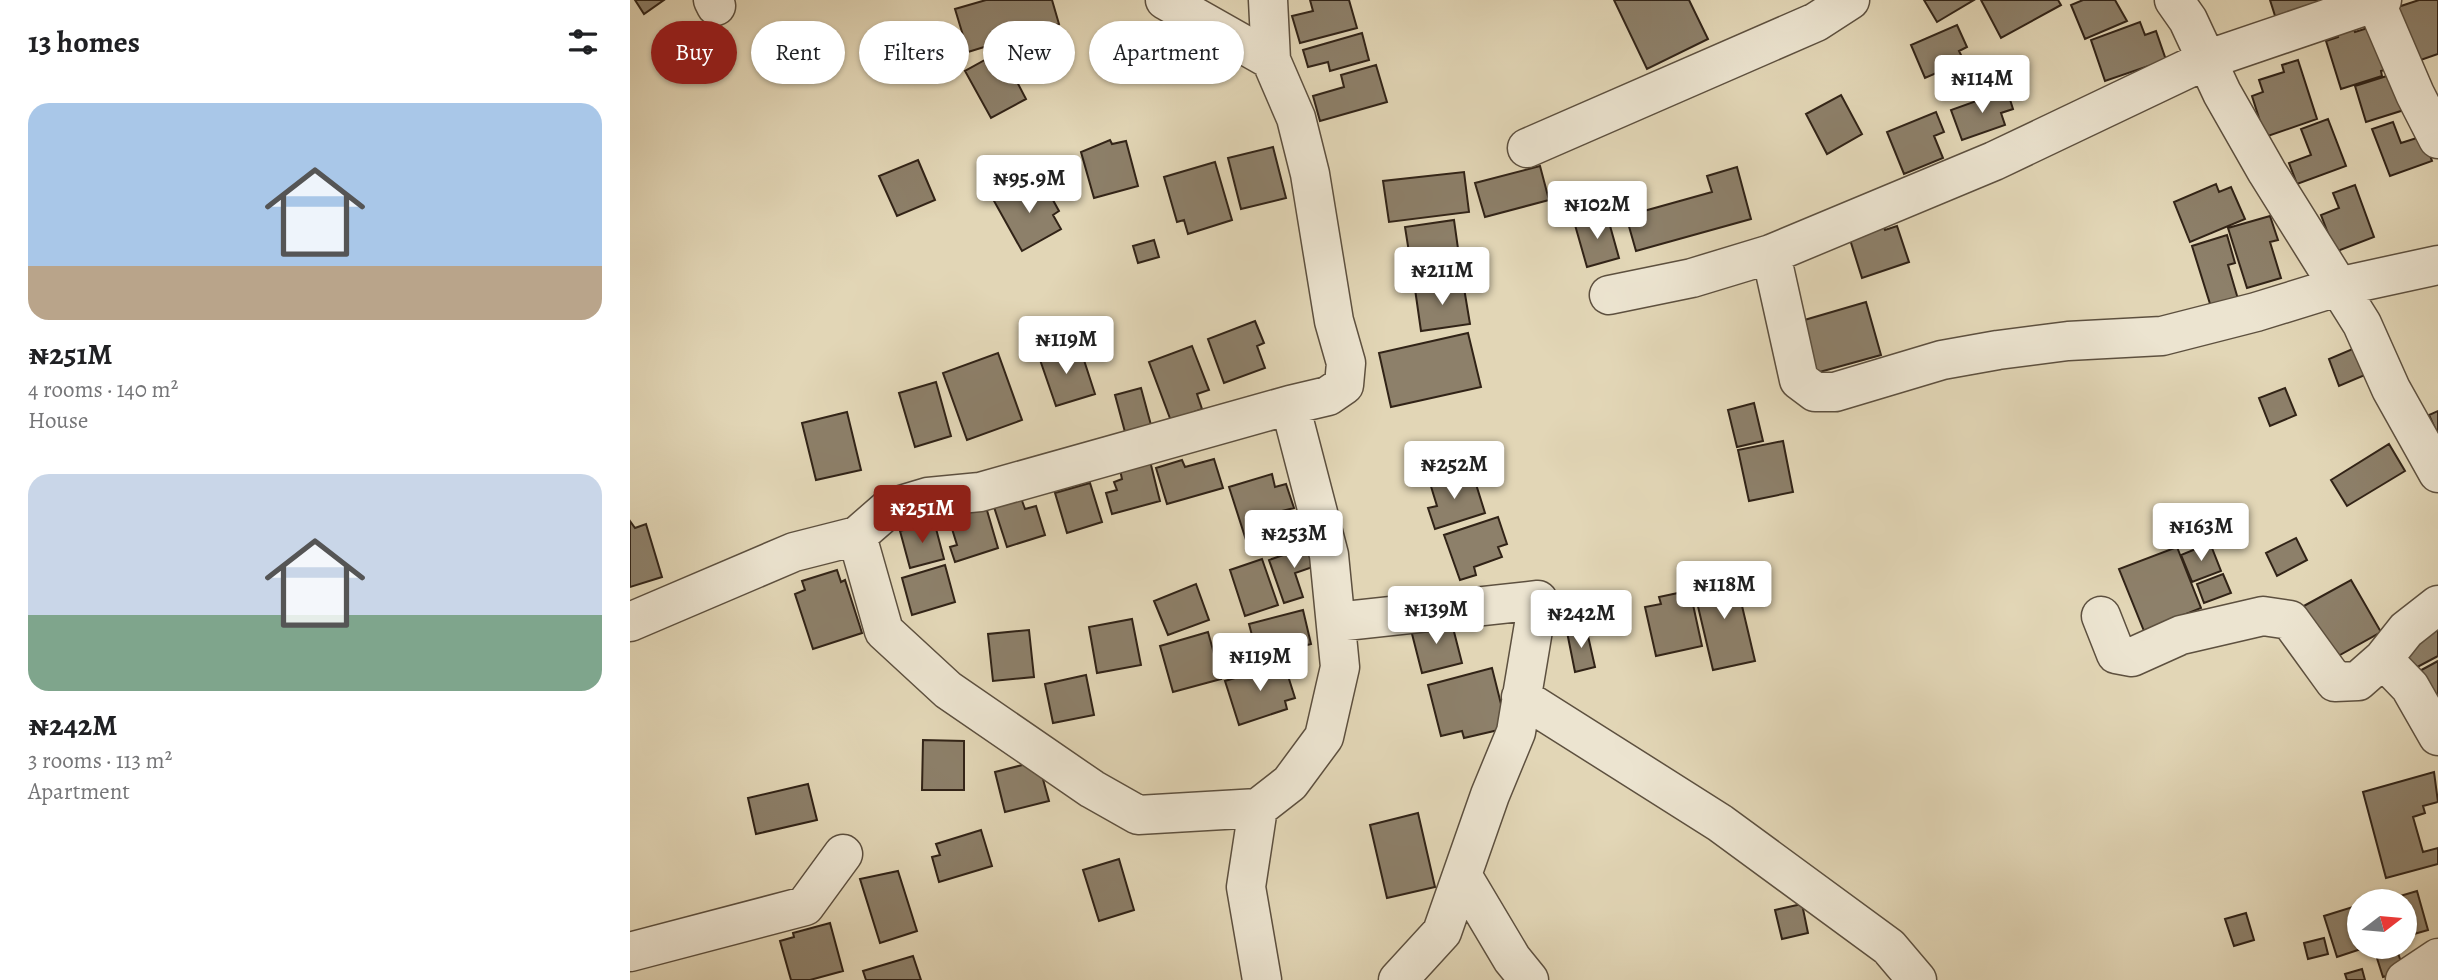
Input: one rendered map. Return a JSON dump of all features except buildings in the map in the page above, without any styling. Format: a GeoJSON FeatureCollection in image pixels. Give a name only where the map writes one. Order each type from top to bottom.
{"type":"FeatureCollection","features":[{"type":"Feature","properties":{"kind":"street"},"geometry":{"type":"LineString","coordinates":[[1165,0],[1271,60]]}},
{"type":"Feature","properties":{"kind":"street"},"geometry":{"type":"LineString","coordinates":[[630,622],[794,552],[858,536],[888,509],[928,497],[980,492],[1328,396],[1344,385],[1346,363],[1334,321],[1310,174],[1296,118],[1271,60],[1268,0]]}},
{"type":"Feature","properties":{"kind":"street"},"geometry":{"type":"LineString","coordinates":[[1527,148],[1816,22],[1850,0]]}},
{"type":"Feature","properties":{"kind":"street"},"geometry":{"type":"LineString","coordinates":[[2174,0],[2188,20],[2206,60],[2267,172],[2362,324],[2391,389],[2438,473]]}},
{"type":"Feature","properties":{"kind":"street"},"geometry":{"type":"LineString","coordinates":[[1609,295],[1692,278],[1771,254],[1994,161],[2206,60],[2379,1],[2415,94],[2438,139]]}},
{"type":"Feature","properties":{"kind":"street"},"geometry":{"type":"LineString","coordinates":[[1771,254],[1799,380],[1815,392],[1835,392],[1942,360],[1998,350],[2068,341],[2162,336],[2256,312],[2337,287],[2438,265]]}},
{"type":"Feature","properties":{"kind":"street"},"geometry":{"type":"LineString","coordinates":[[858,536],[884,631],[948,690],[1092,789],[1138,815],[1258,808],[1290,783],[1324,737],[1340,667],[1329,555],[1290,405]]}},
{"type":"Feature","properties":{"kind":"street"},"geometry":{"type":"LineString","coordinates":[[1336,622],[1538,600],[1516,732],[1442,932],[1398,980]]}},
{"type":"Feature","properties":{"kind":"street"},"geometry":{"type":"LineString","coordinates":[[2101,617],[2116,653],[2132,657],[2181,635],[2263,616],[2290,620],[2336,682],[2358,681],[2383,659],[2406,630],[2438,605]]}},
{"type":"Feature","properties":{"kind":"street"},"geometry":{"type":"LineString","coordinates":[[2383,659],[2410,687],[2438,736]]}},
{"type":"Feature","properties":{"kind":"street"},"geometry":{"type":"LineString","coordinates":[[1521,697],[1720,823],[1889,947],[1917,980]]}},
{"type":"Feature","properties":{"kind":"street"},"geometry":{"type":"LineString","coordinates":[[1258,808],[1246,887],[1262,980]]}},
{"type":"Feature","properties":{"kind":"street"},"geometry":{"type":"LineString","coordinates":[[630,952],[806,906],[843,854]]}},
{"type":"Feature","properties":{"kind":"street"},"geometry":{"type":"LineString","coordinates":[[1462,875],[1512,959],[1529,980]]}},
{"type":"Feature","properties":{"kind":"street"},"geometry":{"type":"LineString","coordinates":[[2405,980],[2438,958]]}}]}
